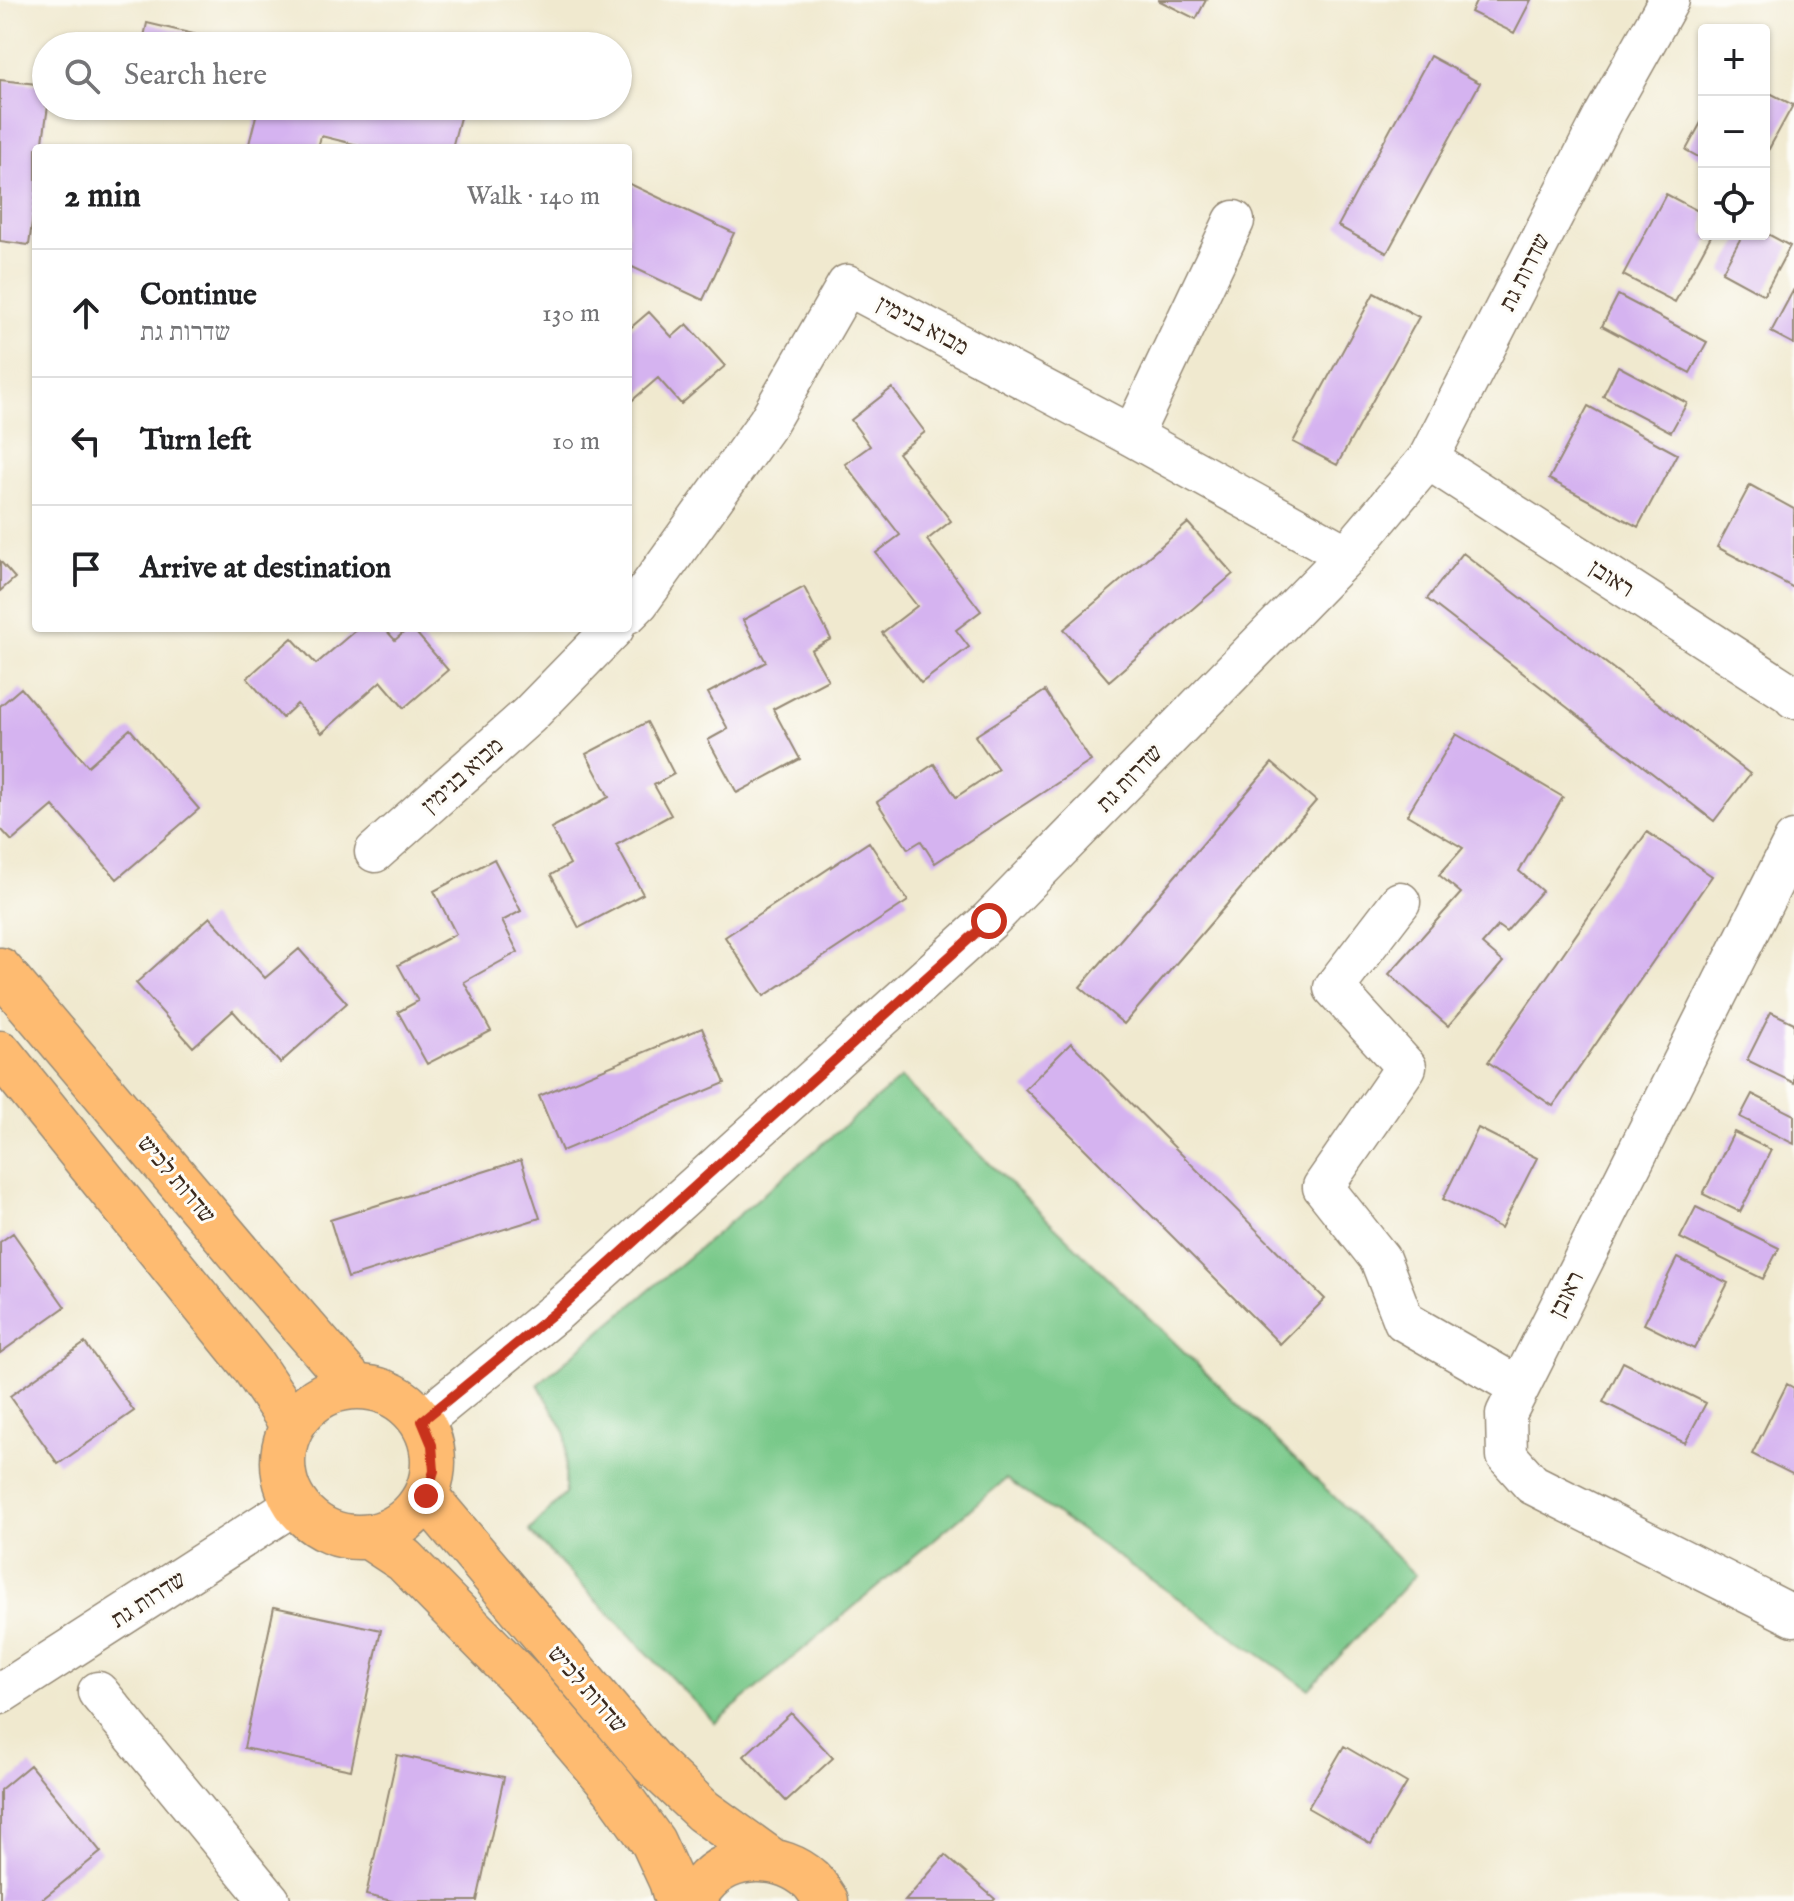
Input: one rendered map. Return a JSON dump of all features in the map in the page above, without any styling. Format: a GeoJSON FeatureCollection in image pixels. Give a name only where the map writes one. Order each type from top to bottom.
{"type":"FeatureCollection","features":[{"type":"Feature","properties":{"kind":"main road","name":"שדרות לכיש"},"geometry":{"type":"LineString","coordinates":[[0,970],[355,1386]]}},
{"type":"Feature","properties":{"kind":"main road"},"geometry":{"type":"LineString","coordinates":[[0,1053],[253,1366],[292,1424]]}},
{"type":"Feature","properties":{"kind":"main road"},"geometry":{"type":"LineString","coordinates":[[355,1386],[381,1390],[393,1396],[404,1402],[422,1421],[432,1445],[434,1471],[426,1496],[412,1516],[402,1523],[369,1537],[348,1537],[328,1531],[309,1520],[295,1504],[286,1485],[282,1465],[284,1443],[292,1424],[308,1405],[330,1392],[355,1386]]}},
{"type":"Feature","properties":{"kind":"main road","name":"שדרות לכיש"},"geometry":{"type":"LineString","coordinates":[[426,1496],[652,1763],[703,1811],[771,1860],[794,1867],[813,1882],[826,1901]]}},
{"type":"Feature","properties":{"kind":"main road","name":"שדרות לכיש"},"geometry":{"type":"LineString","coordinates":[[369,1537],[404,1560],[522,1680],[614,1788],[653,1842],[677,1901]]}},
{"type":"Feature","properties":{"kind":"main road"},"geometry":{"type":"LineString","coordinates":[[693,1901],[705,1883],[724,1868],[747,1860],[771,1860]]}},
{"type":"Feature","properties":{"kind":"street","name":"שדרות גת"},"geometry":{"type":"LineString","coordinates":[[422,1421],[558,1310],[989,921],[1347,555],[1428,459],[1605,114],[1669,0]]}},
{"type":"Feature","properties":{"kind":"street"},"geometry":{"type":"LineString","coordinates":[[1132,436],[1234,221]]}},
{"type":"Feature","properties":{"kind":"street","name":"מבוא בנימין"},"geometry":{"type":"LineString","coordinates":[[632,609],[768,422],[847,285],[1132,436],[1347,555]]}},
{"type":"Feature","properties":{"kind":"street","name":"ראובן"},"geometry":{"type":"LineString","coordinates":[[1428,459],[1794,698]]}},
{"type":"Feature","properties":{"kind":"street","name":"מבוא בנימין"},"geometry":{"type":"LineString","coordinates":[[375,852],[529,715],[610,632]]}},
{"type":"Feature","properties":{"kind":"street","name":"ראובן"},"geometry":{"type":"LineString","coordinates":[[1794,841],[1506,1414],[1507,1456],[1532,1484],[1794,1616]]}},
{"type":"Feature","properties":{"kind":"street"},"geometry":{"type":"LineString","coordinates":[[1400,902],[1334,988],[1406,1067],[1323,1187],[1380,1259],[1404,1321],[1519,1387]]}},
{"type":"Feature","properties":{"kind":"street","name":"שדרות גת"},"geometry":{"type":"LineString","coordinates":[[0,1694],[295,1504]]}},
{"type":"Feature","properties":{"kind":"street"},"geometry":{"type":"LineString","coordinates":[[98,1692],[270,1901]]}},
{"type":"Feature","properties":{"kind":"green space"},"geometry":{"type":"Polygon","coordinates":[[[901,1078],[1415,1575],[1309,1689],[1006,1479],[715,1723],[529,1531],[565,1494],[566,1434],[538,1384],[901,1078]]]}},
{"type":"Feature","properties":{"kind":"building"},"geometry":{"type":"Polygon","coordinates":[[[1158,0],[1206,0],[1196,19],[1158,0]]]}},
{"type":"Feature","properties":{"kind":"building"},"geometry":{"type":"Polygon","coordinates":[[[1477,0],[1531,0],[1514,33],[1471,12],[1477,0]]]}},
{"type":"Feature","properties":{"kind":"building"},"geometry":{"type":"Polygon","coordinates":[[[147,23],[185,32],[145,32],[147,23]]]}},
{"type":"Feature","properties":{"kind":"building"},"geometry":{"type":"Polygon","coordinates":[[[1430,56],[1480,83],[1387,253],[1338,226],[1430,56]]]}},
{"type":"Feature","properties":{"kind":"building"},"geometry":{"type":"Polygon","coordinates":[[[0,80],[32,83],[32,120],[46,120],[43,144],[32,144],[29,245],[0,241],[0,80]]]}},
{"type":"Feature","properties":{"kind":"building"},"geometry":{"type":"Polygon","coordinates":[[[1770,93],[1793,105],[1770,147],[1770,93]]]}},
{"type":"Feature","properties":{"kind":"building"},"geometry":{"type":"Polygon","coordinates":[[[255,120],[459,120],[453,144],[354,144],[321,136],[319,144],[249,144],[255,120]]]}},
{"type":"Feature","properties":{"kind":"building"},"geometry":{"type":"Polygon","coordinates":[[[1698,128],[1698,157],[1686,150],[1698,128]]]}},
{"type":"Feature","properties":{"kind":"building"},"geometry":{"type":"Polygon","coordinates":[[[632,185],[734,233],[703,300],[632,267],[632,185]]]}},
{"type":"Feature","properties":{"kind":"building"},"geometry":{"type":"Polygon","coordinates":[[[1666,194],[1698,211],[1698,240],[1709,240],[1675,302],[1623,275],[1666,194]]]}},
{"type":"Feature","properties":{"kind":"building"},"geometry":{"type":"Polygon","coordinates":[[[1770,235],[1790,246],[1764,295],[1722,272],[1740,240],[1770,240],[1770,235]]]}},
{"type":"Feature","properties":{"kind":"building"},"geometry":{"type":"Polygon","coordinates":[[[1794,289],[1794,344],[1771,332],[1794,289]]]}},
{"type":"Feature","properties":{"kind":"building"},"geometry":{"type":"Polygon","coordinates":[[[1374,293],[1419,317],[1337,465],[1293,442],[1374,293]]]}},
{"type":"Feature","properties":{"kind":"building"},"geometry":{"type":"Polygon","coordinates":[[[1618,295],[1707,342],[1690,373],[1602,326],[1618,295]]]}},
{"type":"Feature","properties":{"kind":"building"},"geometry":{"type":"Polygon","coordinates":[[[649,312],[672,337],[687,324],[725,366],[681,404],[658,378],[632,401],[632,327],[649,312]]]}},
{"type":"Feature","properties":{"kind":"building"},"geometry":{"type":"Polygon","coordinates":[[[1618,366],[1687,403],[1671,432],[1603,396],[1618,366]]]}},
{"type":"Feature","properties":{"kind":"building"},"geometry":{"type":"Polygon","coordinates":[[[892,388],[925,432],[898,453],[951,521],[927,540],[981,611],[956,630],[969,647],[921,683],[882,633],[917,606],[876,553],[900,535],[845,464],[870,446],[851,420],[892,388]]]}},
{"type":"Feature","properties":{"kind":"building"},"geometry":{"type":"Polygon","coordinates":[[[1588,406],[1677,454],[1638,527],[1549,479],[1588,406]]]}},
{"type":"Feature","properties":{"kind":"building"},"geometry":{"type":"Polygon","coordinates":[[[1750,485],[1794,509],[1794,588],[1717,547],[1750,485]]]}},
{"type":"Feature","properties":{"kind":"building"},"geometry":{"type":"Polygon","coordinates":[[[1188,523],[1233,574],[1109,681],[1064,629],[1188,523]]]}},
{"type":"Feature","properties":{"kind":"building"},"geometry":{"type":"Polygon","coordinates":[[[1463,553],[1750,774],[1714,821],[1427,599],[1463,553]]]}},
{"type":"Feature","properties":{"kind":"building"},"geometry":{"type":"Polygon","coordinates":[[[0,561],[15,578],[0,591],[0,561]]]}},
{"type":"Feature","properties":{"kind":"building"},"geometry":{"type":"Polygon","coordinates":[[[804,587],[831,639],[811,650],[828,680],[773,709],[800,759],[737,793],[708,740],[728,729],[708,693],[766,662],[743,620],[804,587]]]}},
{"type":"Feature","properties":{"kind":"building"},"geometry":{"type":"Polygon","coordinates":[[[353,632],[388,632],[395,640],[404,632],[415,632],[448,670],[404,708],[381,681],[322,733],[297,704],[282,718],[247,678],[292,638],[316,664],[353,632]]]}},
{"type":"Feature","properties":{"kind":"building"},"geometry":{"type":"Polygon","coordinates":[[[21,688],[88,766],[130,729],[199,809],[117,879],[53,806],[12,841],[0,828],[0,706],[21,688]]]}},
{"type":"Feature","properties":{"kind":"building"},"geometry":{"type":"Polygon","coordinates":[[[1045,691],[1091,761],[935,863],[921,841],[908,849],[877,802],[934,764],[956,797],[998,769],[975,736],[1045,691]]]}},
{"type":"Feature","properties":{"kind":"building"},"geometry":{"type":"Polygon","coordinates":[[[647,722],[674,774],[654,785],[671,815],[616,845],[643,894],[579,928],[551,875],[570,864],[551,828],[609,797],[586,754],[647,722]]]}},
{"type":"Feature","properties":{"kind":"building"},"geometry":{"type":"Polygon","coordinates":[[[1456,734],[1563,797],[1519,871],[1542,891],[1506,932],[1498,926],[1482,944],[1503,962],[1448,1026],[1389,974],[1461,893],[1439,875],[1463,848],[1407,815],[1456,734]]]}},
{"type":"Feature","properties":{"kind":"building"},"geometry":{"type":"Polygon","coordinates":[[[1272,763],[1316,801],[1124,1024],[1080,987],[1272,763]]]}},
{"type":"Feature","properties":{"kind":"building"},"geometry":{"type":"Polygon","coordinates":[[[1647,832],[1712,876],[1553,1106],[1488,1062],[1647,832]]]}},
{"type":"Feature","properties":{"kind":"building"},"geometry":{"type":"Polygon","coordinates":[[[869,842],[908,901],[764,996],[725,937],[869,842]]]}},
{"type":"Feature","properties":{"kind":"building"},"geometry":{"type":"Polygon","coordinates":[[[494,859],[521,911],[502,921],[518,952],[464,982],[491,1031],[427,1064],[398,1012],[418,1001],[398,965],[456,934],[434,891],[494,859]]]}},
{"type":"Feature","properties":{"kind":"building"},"geometry":{"type":"Polygon","coordinates":[[[210,917],[265,978],[299,949],[347,1003],[280,1063],[233,1011],[193,1047],[136,983],[210,917]]]}},
{"type":"Feature","properties":{"kind":"building"},"geometry":{"type":"Polygon","coordinates":[[[1771,1012],[1794,1023],[1794,1083],[1747,1060],[1771,1012]]]}},
{"type":"Feature","properties":{"kind":"building"},"geometry":{"type":"Polygon","coordinates":[[[702,1028],[725,1083],[562,1151],[539,1096],[702,1028]]]}},
{"type":"Feature","properties":{"kind":"building"},"geometry":{"type":"Polygon","coordinates":[[[1071,1043],[1325,1299],[1280,1344],[1025,1089],[1071,1043]]]}},
{"type":"Feature","properties":{"kind":"building"},"geometry":{"type":"Polygon","coordinates":[[[1752,1094],[1794,1115],[1794,1144],[1740,1117],[1752,1094]]]}},
{"type":"Feature","properties":{"kind":"building"},"geometry":{"type":"Polygon","coordinates":[[[1478,1128],[1537,1158],[1501,1228],[1443,1199],[1478,1128]]]}},
{"type":"Feature","properties":{"kind":"building"},"geometry":{"type":"Polygon","coordinates":[[[1734,1132],[1771,1150],[1740,1212],[1703,1194],[1734,1132]]]}},
{"type":"Feature","properties":{"kind":"building"},"geometry":{"type":"Polygon","coordinates":[[[521,1160],[540,1218],[348,1278],[330,1220],[521,1160]]]}},
{"type":"Feature","properties":{"kind":"building"},"geometry":{"type":"Polygon","coordinates":[[[1696,1207],[1779,1248],[1763,1279],[1680,1238],[1696,1207]]]}},
{"type":"Feature","properties":{"kind":"building"},"geometry":{"type":"Polygon","coordinates":[[[13,1233],[65,1307],[0,1353],[0,1242],[13,1233]]]}},
{"type":"Feature","properties":{"kind":"building"},"geometry":{"type":"Polygon","coordinates":[[[1677,1258],[1728,1283],[1694,1349],[1644,1324],[1677,1258]]]}},
{"type":"Feature","properties":{"kind":"building"},"geometry":{"type":"Polygon","coordinates":[[[85,1343],[134,1411],[58,1464],[10,1396],[85,1343]]]}},
{"type":"Feature","properties":{"kind":"building"},"geometry":{"type":"Polygon","coordinates":[[[1623,1362],[1706,1403],[1685,1443],[1603,1402],[1623,1362]]]}},
{"type":"Feature","properties":{"kind":"building"},"geometry":{"type":"Polygon","coordinates":[[[1787,1384],[1794,1388],[1794,1475],[1752,1454],[1787,1384]]]}},
{"type":"Feature","properties":{"kind":"building"},"geometry":{"type":"Polygon","coordinates":[[[274,1607],[381,1630],[351,1770],[244,1748],[274,1607]]]}},
{"type":"Feature","properties":{"kind":"building"},"geometry":{"type":"Polygon","coordinates":[[[791,1713],[833,1758],[786,1801],[744,1756],[791,1713]]]}},
{"type":"Feature","properties":{"kind":"building"},"geometry":{"type":"Polygon","coordinates":[[[1344,1746],[1407,1783],[1371,1844],[1308,1808],[1344,1746]]]}},
{"type":"Feature","properties":{"kind":"building"},"geometry":{"type":"Polygon","coordinates":[[[397,1755],[504,1777],[477,1901],[392,1901],[366,1895],[397,1755]]]}},
{"type":"Feature","properties":{"kind":"building"},"geometry":{"type":"Polygon","coordinates":[[[30,1765],[101,1852],[40,1901],[0,1901],[0,1790],[30,1765]]]}},
{"type":"Feature","properties":{"kind":"building"},"geometry":{"type":"Polygon","coordinates":[[[945,1855],[995,1899],[905,1901],[945,1855]]]}},
{"type":"Feature","properties":{"kind":"route"},"geometry":{"type":"LineString","coordinates":[[426,1496],[434,1471],[432,1445],[422,1421],[558,1310],[989,921]]}}]}
